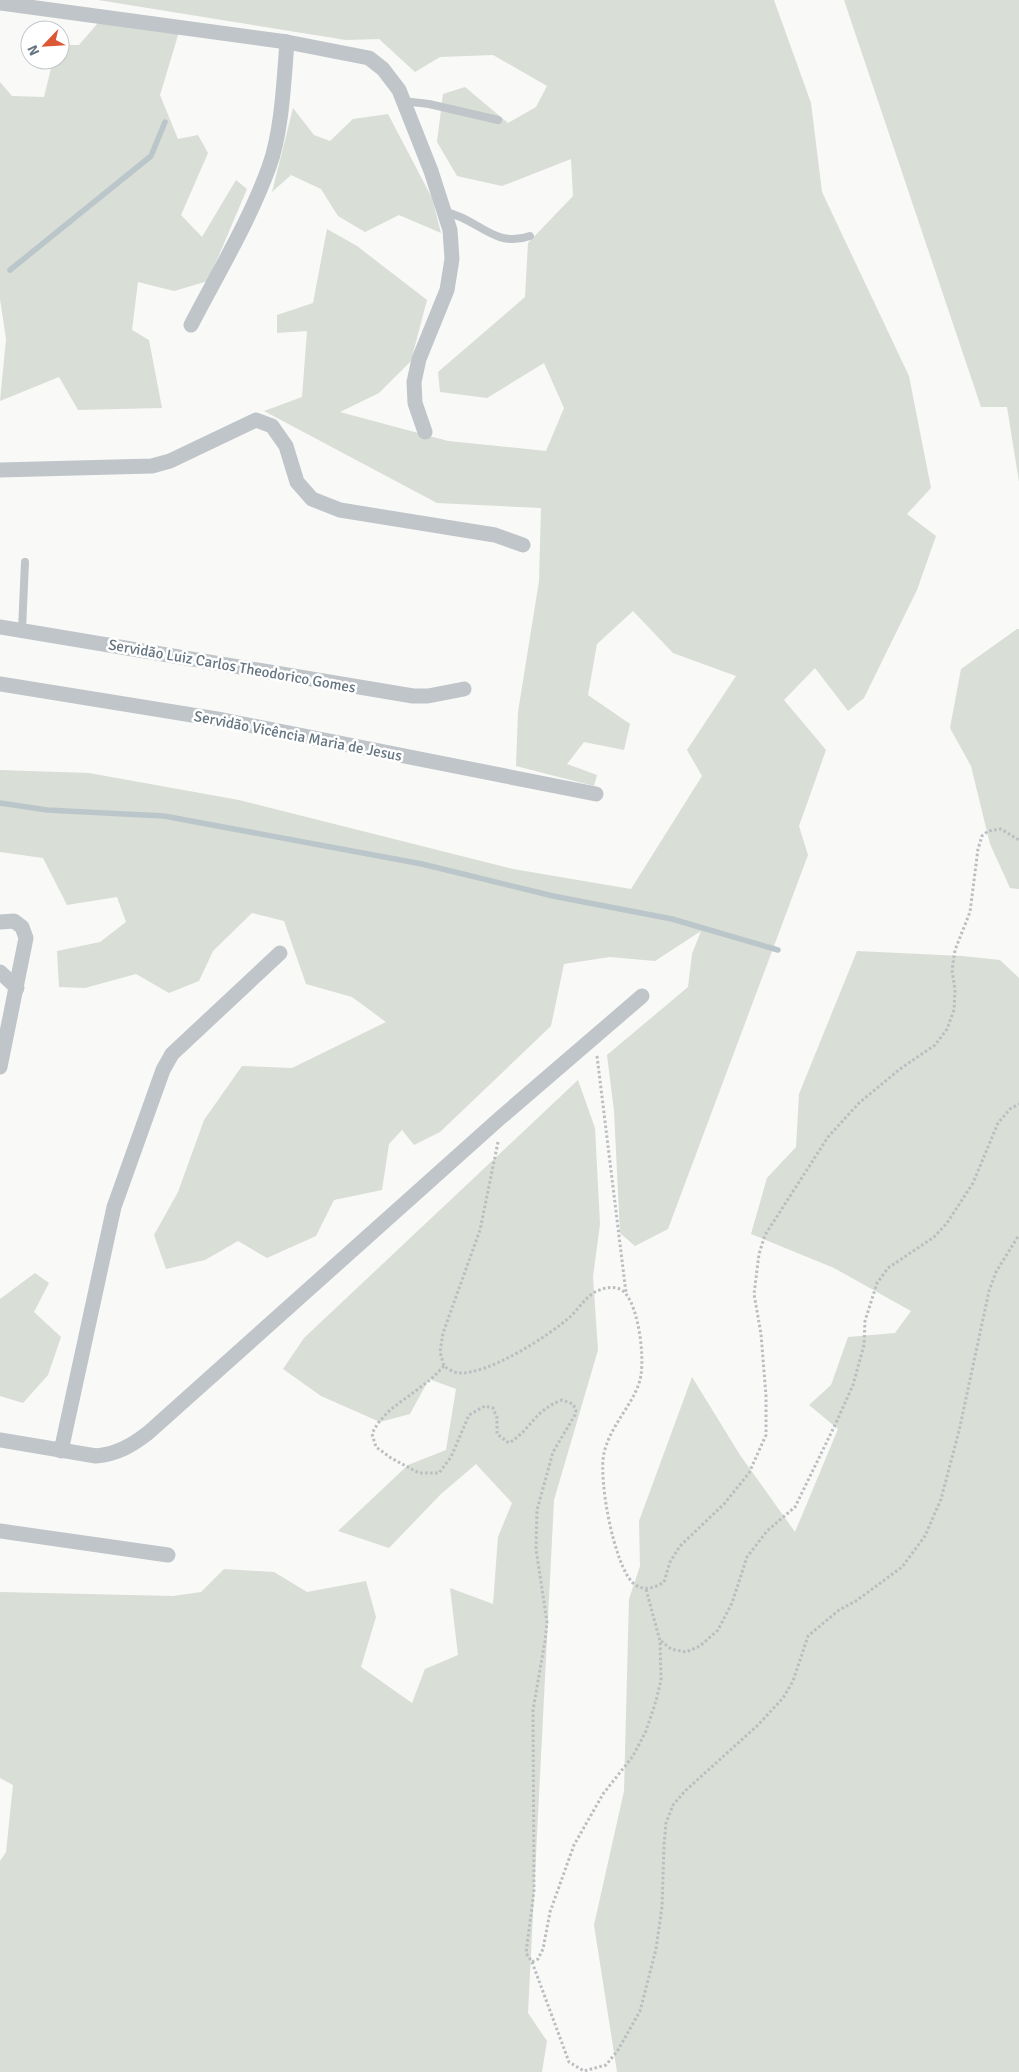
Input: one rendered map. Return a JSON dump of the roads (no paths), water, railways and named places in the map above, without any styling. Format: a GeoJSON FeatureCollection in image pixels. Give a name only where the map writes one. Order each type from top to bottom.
{"type":"FeatureCollection","features":[{"type":"Feature","properties":{"kind":"street"},"geometry":{"type":"LineString","coordinates":[[0,3],[287,42],[369,58],[383,69],[399,90],[431,171],[450,230],[452,259],[447,290],[420,360],[414,382],[415,403],[425,432]]}},
{"type":"Feature","properties":{"kind":"street"},"geometry":{"type":"LineString","coordinates":[[191,325],[243,226],[270,166],[275,144],[287,42]]}},
{"type":"Feature","properties":{"kind":"street"},"geometry":{"type":"LineString","coordinates":[[0,470],[152,466],[170,461],[256,420],[272,426],[286,446],[297,482],[312,500],[340,510],[495,535],[523,545]]}},
{"type":"Feature","properties":{"kind":"street","name":"Servidão Luiz Carlos Theodorico Gomes"},"geometry":{"type":"LineString","coordinates":[[0,627],[413,696],[428,696],[464,689]]}},
{"type":"Feature","properties":{"kind":"street","name":"Servidão Vicência Maria de Jesus"},"geometry":{"type":"LineString","coordinates":[[0,684],[222,720],[596,794]]}},
{"type":"Feature","properties":{"kind":"street"},"geometry":{"type":"LineString","coordinates":[[0,922],[14,921],[22,927],[26,938],[0,1067]]}},
{"type":"Feature","properties":{"kind":"street"},"geometry":{"type":"LineString","coordinates":[[61,1451],[114,1207],[163,1070],[172,1054],[280,953]]}},
{"type":"Feature","properties":{"kind":"street"},"geometry":{"type":"LineString","coordinates":[[0,972],[17,988]]}},
{"type":"Feature","properties":{"kind":"street"},"geometry":{"type":"LineString","coordinates":[[0,1440],[96,1456],[112,1454],[130,1447],[499,1119],[642,996]]}},
{"type":"Feature","properties":{"kind":"street"},"geometry":{"type":"LineString","coordinates":[[0,1531],[168,1555]]}},
{"type":"Feature","properties":{"kind":"lane"},"geometry":{"type":"LineString","coordinates":[[403,100],[498,120]]}},
{"type":"Feature","properties":{"kind":"lane"},"geometry":{"type":"LineString","coordinates":[[444,212],[468,220],[503,240],[516,241],[530,236]]}},
{"type":"Feature","properties":{"kind":"lane"},"geometry":{"type":"LineString","coordinates":[[22,630],[25,562]]}},
{"type":"Feature","properties":{"kind":"waterway"},"geometry":{"type":"LineString","coordinates":[[10,270],[151,156],[165,122]]}},
{"type":"Feature","properties":{"kind":"waterway"},"geometry":{"type":"LineString","coordinates":[[0,803],[47,810],[164,816],[422,864],[553,896],[672,919],[778,950]]}}]}
